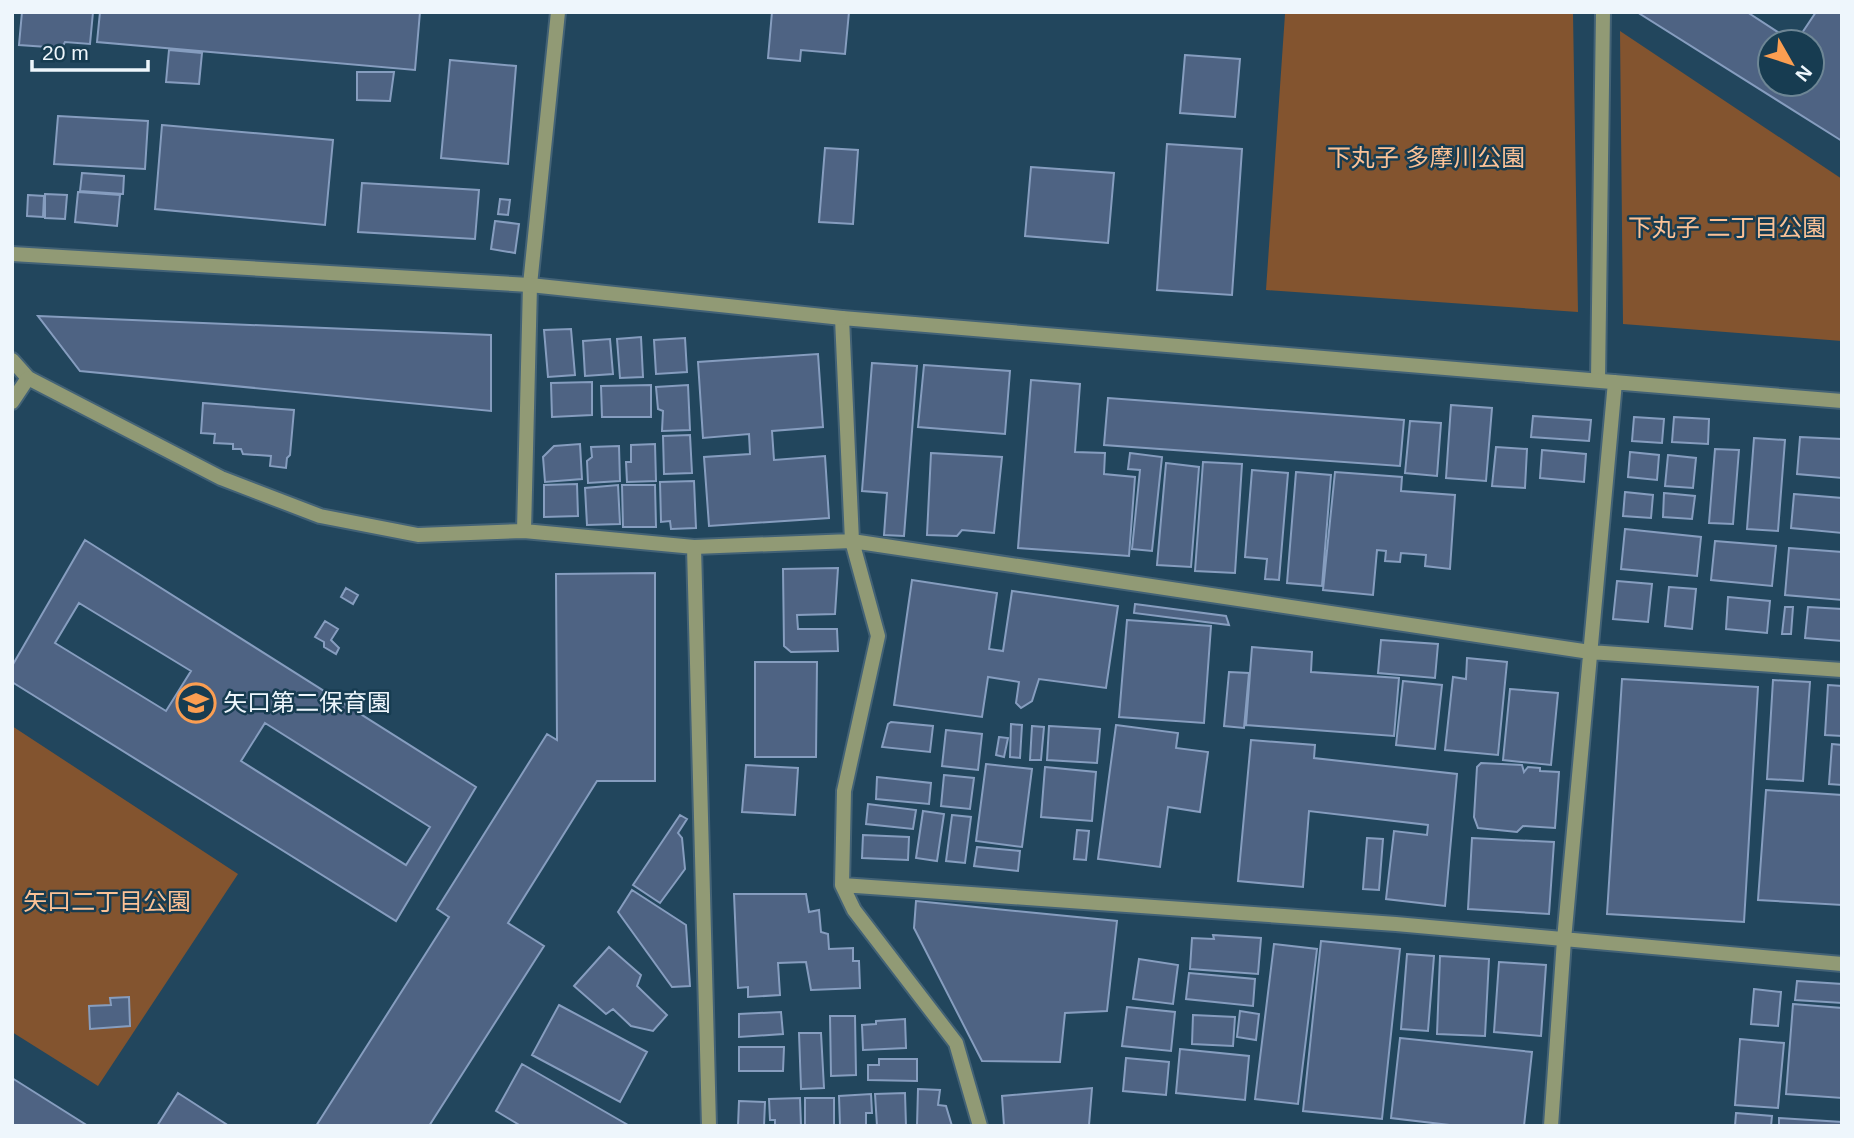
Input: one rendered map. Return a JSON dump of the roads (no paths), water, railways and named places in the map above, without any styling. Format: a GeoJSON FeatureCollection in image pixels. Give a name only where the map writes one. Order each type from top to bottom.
{"type":"FeatureCollection","features":[{"type":"Feature","properties":{"kind":"street"},"geometry":{"type":"LineString","coordinates":[[524,531],[530,285],[558,12]]}},
{"type":"Feature","properties":{"kind":"street"},"geometry":{"type":"LineString","coordinates":[[1598,380],[1603,12]]}},
{"type":"Feature","properties":{"kind":"street"},"geometry":{"type":"LineString","coordinates":[[12,254],[530,285],[842,318],[1842,401]]}},
{"type":"Feature","properties":{"kind":"street"},"geometry":{"type":"LineString","coordinates":[[842,318],[852,541],[878,636],[844,791],[842,885],[854,910],[956,1043],[980,1126]]}},
{"type":"Feature","properties":{"kind":"street"},"geometry":{"type":"LineString","coordinates":[[12,360],[28,377],[220,478],[320,516],[418,535],[524,531],[694,547],[852,541],[1590,652],[1842,670]]}},
{"type":"Feature","properties":{"kind":"street"},"geometry":{"type":"LineString","coordinates":[[12,402],[28,377]]}},
{"type":"Feature","properties":{"kind":"street"},"geometry":{"type":"LineString","coordinates":[[1551,1126],[1564,940],[1615,382]]}},
{"type":"Feature","properties":{"kind":"street"},"geometry":{"type":"LineString","coordinates":[[694,547],[709,1126]]}},
{"type":"Feature","properties":{"kind":"street"},"geometry":{"type":"LineString","coordinates":[[842,885],[1396,924],[1842,964]]}},
{"type":"Feature","properties":{"kind":"place","name":"矢口第二保育園"},"geometry":{"type":"Point","coordinates":[196,703]}},
{"type":"Feature","properties":{"kind":"park label","name":"下丸子 多摩川公園"},"geometry":{"type":"Point","coordinates":[1426,158]}},
{"type":"Feature","properties":{"kind":"park label","name":"下丸子 二丁目公園"},"geometry":{"type":"Point","coordinates":[1727,228]}},
{"type":"Feature","properties":{"kind":"park label","name":"矢口二丁目公園"},"geometry":{"type":"Point","coordinates":[107,902]}}]}
